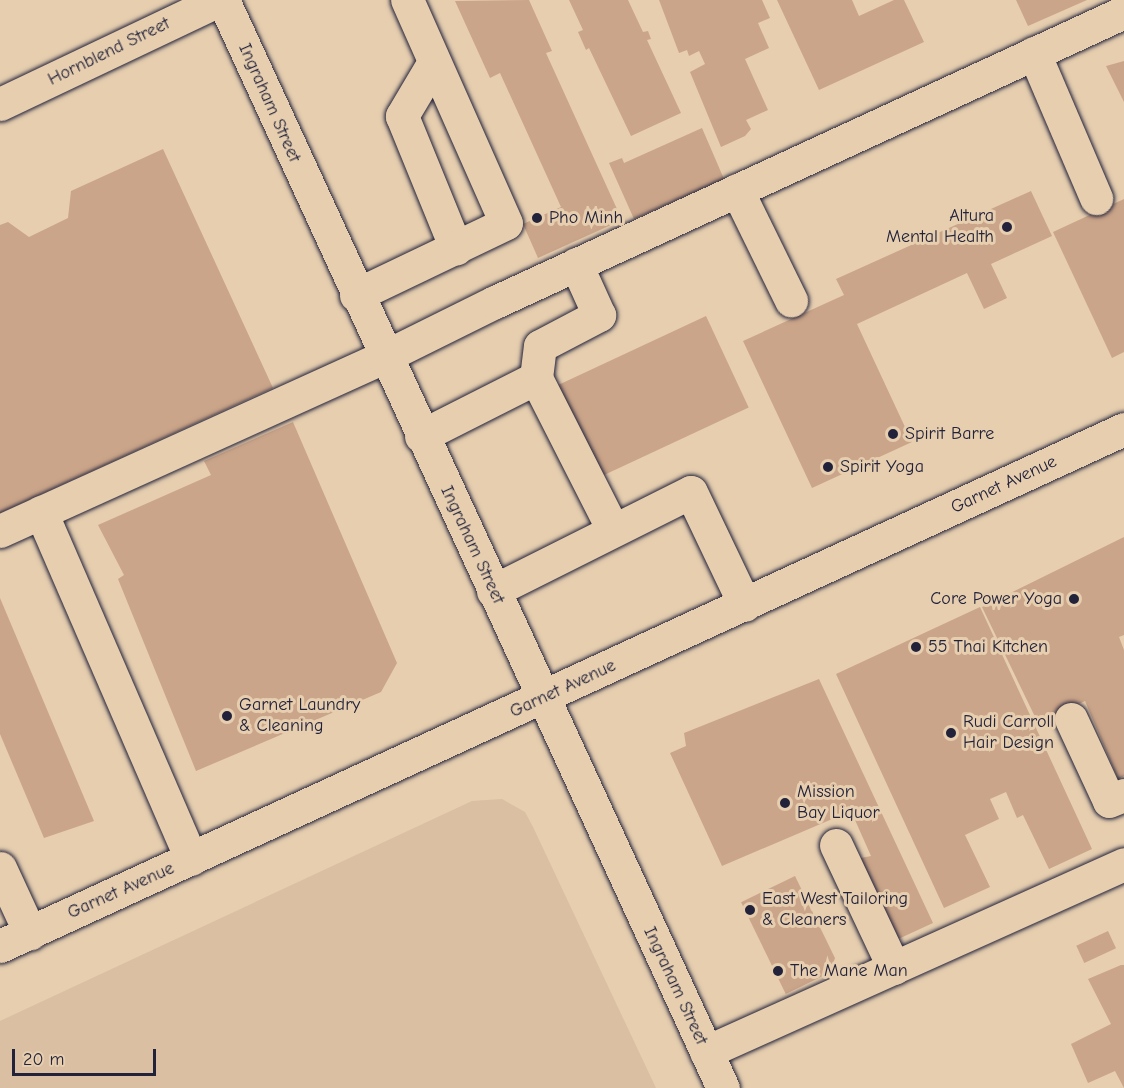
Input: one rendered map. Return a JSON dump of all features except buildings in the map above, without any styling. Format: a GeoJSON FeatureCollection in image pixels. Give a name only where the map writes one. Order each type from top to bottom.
{"type":"FeatureCollection","features":[{"type":"Feature","properties":{"kind":"main road","name":"Hornblend Street"},"geometry":{"type":"LineString","coordinates":[[0,104],[221,0]]}},
{"type":"Feature","properties":{"kind":"main road","name":"Ingraham Street"},"geometry":{"type":"LineString","coordinates":[[221,0],[723,1088]]}},
{"type":"Feature","properties":{"kind":"main road"},"geometry":{"type":"LineString","coordinates":[[356,295],[506,223],[407,0]]}},
{"type":"Feature","properties":{"kind":"main road"},"geometry":{"type":"LineString","coordinates":[[0,531],[384,357],[576,264],[1124,12]]}},
{"type":"Feature","properties":{"kind":"main road"},"geometry":{"type":"LineString","coordinates":[[1034,53],[1096,198]]}},
{"type":"Feature","properties":{"kind":"main road"},"geometry":{"type":"LineString","coordinates":[[435,62],[402,116],[456,248]]}},
{"type":"Feature","properties":{"kind":"main road"},"geometry":{"type":"LineString","coordinates":[[737,190],[791,300]]}},
{"type":"Feature","properties":{"kind":"main road"},"geometry":{"type":"LineString","coordinates":[[576,264],[599,315],[540,346],[536,378],[613,530]]}},
{"type":"Feature","properties":{"kind":"main road"},"geometry":{"type":"LineString","coordinates":[[421,436],[536,378]]}},
{"type":"Feature","properties":{"kind":"main road","name":"Garnet Avenue"},"geometry":{"type":"LineString","coordinates":[[0,946],[543,699],[1124,429]]}},
{"type":"Feature","properties":{"kind":"main road"},"geometry":{"type":"LineString","coordinates":[[493,591],[691,492],[745,605]]}},
{"type":"Feature","properties":{"kind":"main road"},"geometry":{"type":"LineString","coordinates":[[41,512],[191,859]]}},
{"type":"Feature","properties":{"kind":"main road"},"geometry":{"type":"LineString","coordinates":[[1071,719],[1109,801],[1124,795]]}},
{"type":"Feature","properties":{"kind":"main road"},"geometry":{"type":"LineString","coordinates":[[836,845],[894,968]]}},
{"type":"Feature","properties":{"kind":"main road"},"geometry":{"type":"LineString","coordinates":[[706,1052],[1124,864]]}},
{"type":"Feature","properties":{"kind":"main road"},"geometry":{"type":"LineString","coordinates":[[0,868],[30,933]]}},
{"type":"Feature","properties":{"kind":"shaded area"},"geometry":{"type":"Polygon","coordinates":[[[502,799],[525,812],[533,827],[656,1088],[0,1088],[0,1021],[472,801],[502,799]]]}},
{"type":"Feature","properties":{"kind":"place","name":"Pho Minh"},"geometry":{"type":"Point","coordinates":[537,218]}},
{"type":"Feature","properties":{"kind":"place","name":"Altura Mental Health"},"geometry":{"type":"Point","coordinates":[1007,227]}},
{"type":"Feature","properties":{"kind":"place","name":"Spirit Barre"},"geometry":{"type":"Point","coordinates":[893,434]}},
{"type":"Feature","properties":{"kind":"place","name":"Spirit Yoga"},"geometry":{"type":"Point","coordinates":[828,467]}},
{"type":"Feature","properties":{"kind":"place","name":"Core Power Yoga"},"geometry":{"type":"Point","coordinates":[1074,599]}},
{"type":"Feature","properties":{"kind":"place","name":"55 Thai Kitchen"},"geometry":{"type":"Point","coordinates":[916,647]}},
{"type":"Feature","properties":{"kind":"place","name":"Garnet Laundry & Cleaning"},"geometry":{"type":"Point","coordinates":[227,716]}},
{"type":"Feature","properties":{"kind":"place","name":"Rudi Carroll Hair Design"},"geometry":{"type":"Point","coordinates":[951,733]}},
{"type":"Feature","properties":{"kind":"place","name":"Mission Bay Liquor"},"geometry":{"type":"Point","coordinates":[785,803]}},
{"type":"Feature","properties":{"kind":"place","name":"East West Tailoring & Cleaners"},"geometry":{"type":"Point","coordinates":[750,910]}},
{"type":"Feature","properties":{"kind":"place","name":"The Mane Man"},"geometry":{"type":"Point","coordinates":[778,971]}}]}
